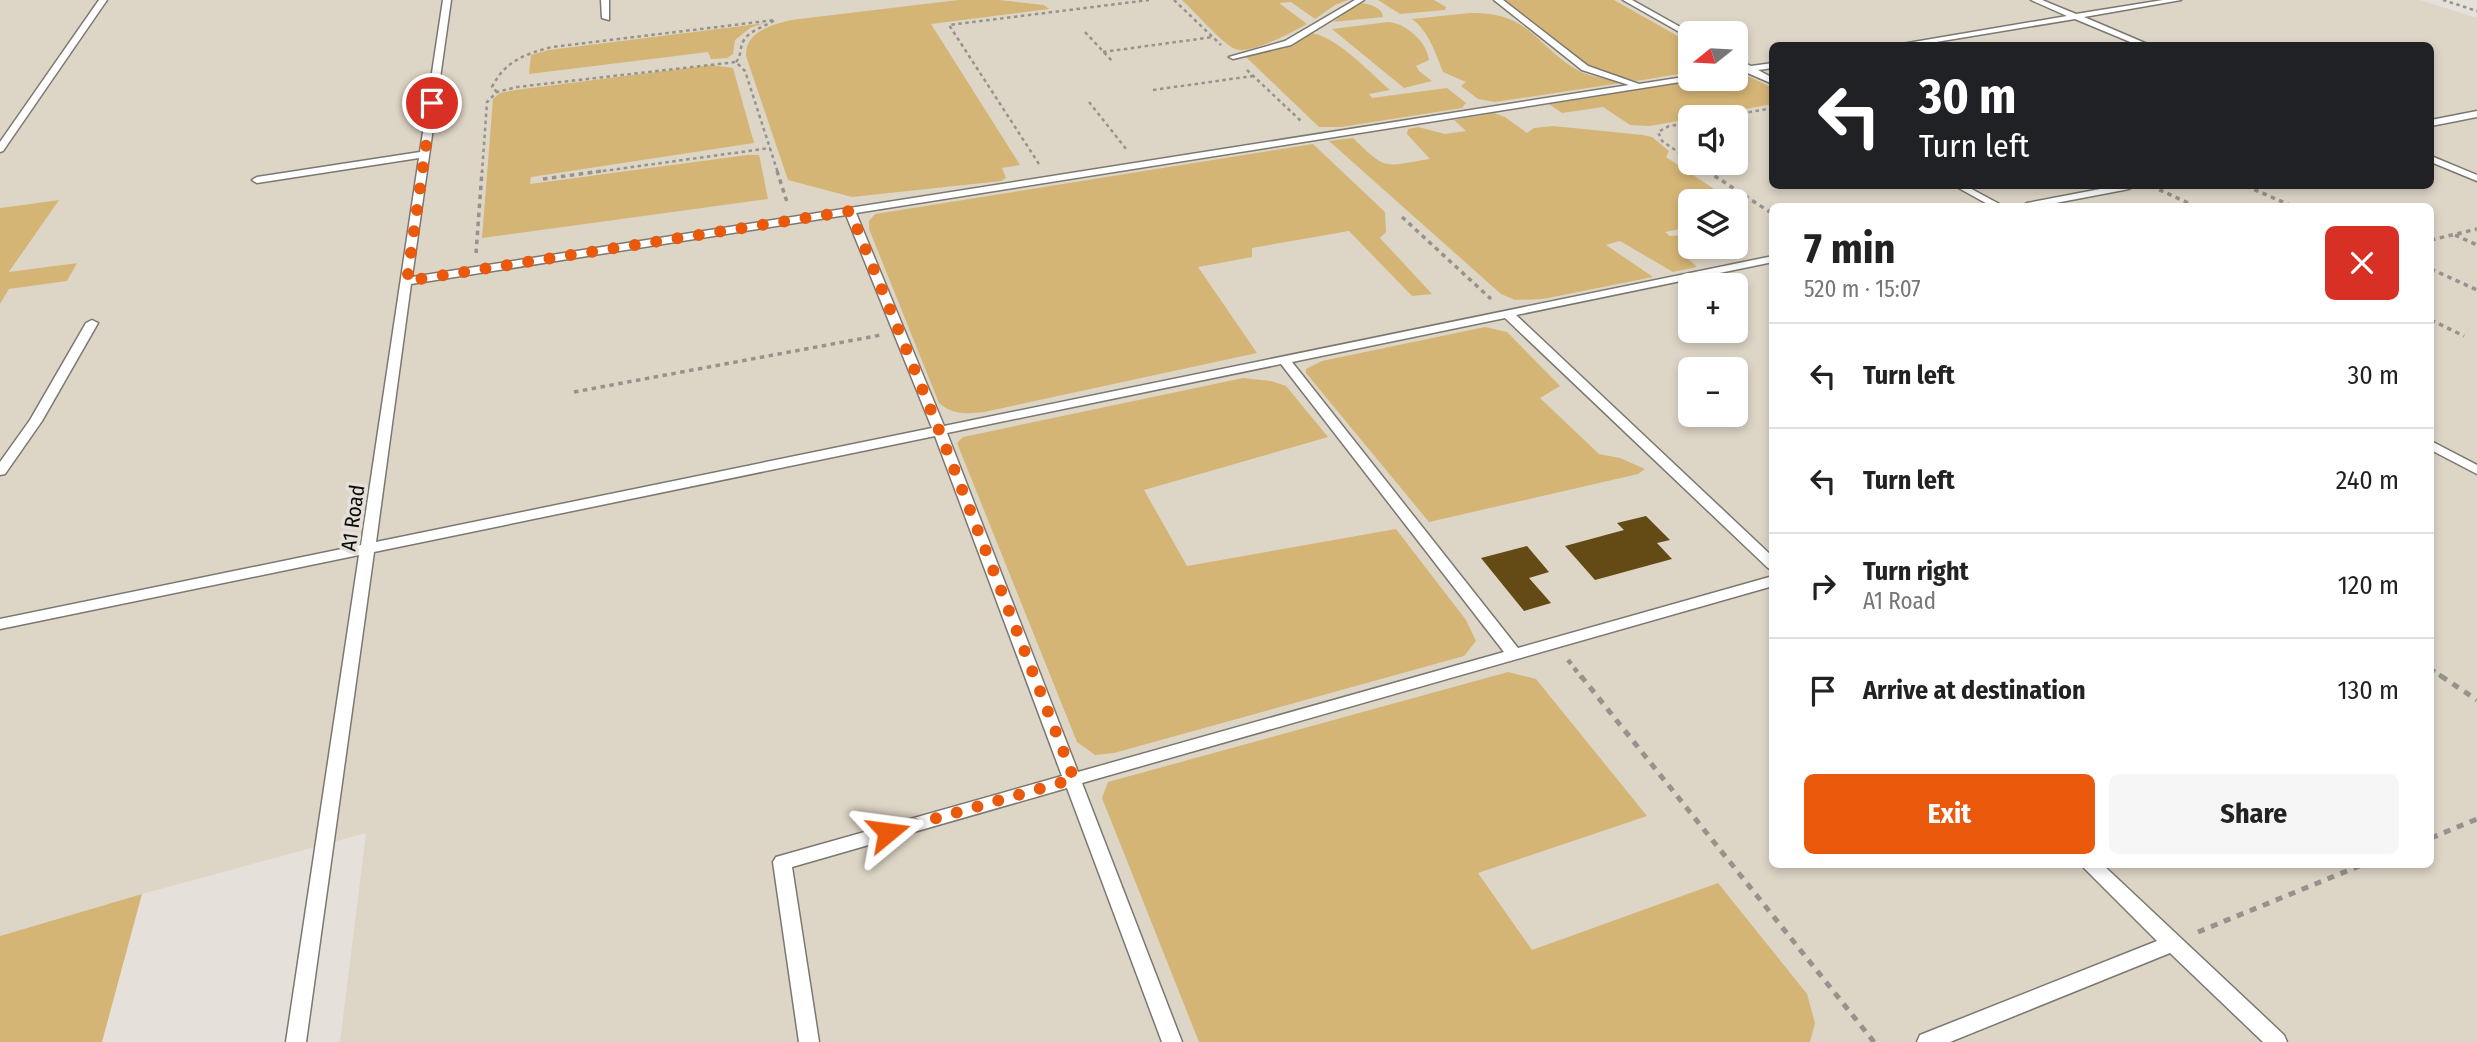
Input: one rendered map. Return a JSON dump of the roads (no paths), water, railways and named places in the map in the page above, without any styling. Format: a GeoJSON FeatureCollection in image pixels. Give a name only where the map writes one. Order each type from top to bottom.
{"type":"FeatureCollection","features":[{"type":"Feature","properties":{"kind":"lane"},"geometry":{"type":"LineString","coordinates":[[0,149],[103,0]]}},
{"type":"Feature","properties":{"kind":"lane","name":"A1 Road"},"geometry":{"type":"LineString","coordinates":[[296,1042],[447,0]]}},
{"type":"Feature","properties":{"kind":"lane"},"geometry":{"type":"LineString","coordinates":[[605,0],[606,18]]}},
{"type":"Feature","properties":{"kind":"lane"},"geometry":{"type":"LineString","coordinates":[[1233,57],[1288,43],[1360,0]]}},
{"type":"Feature","properties":{"kind":"lane"},"geometry":{"type":"LineString","coordinates":[[1499,0],[1585,68],[1642,86]]}},
{"type":"Feature","properties":{"kind":"lane"},"geometry":{"type":"LineString","coordinates":[[1627,0],[1678,29]]}},
{"type":"Feature","properties":{"kind":"lane"},"geometry":{"type":"LineString","coordinates":[[2035,0],[2138,42]]}},
{"type":"Feature","properties":{"kind":"lane"},"geometry":{"type":"LineString","coordinates":[[1918,42],[2177,0]]}},
{"type":"Feature","properties":{"kind":"lane"},"geometry":{"type":"LineString","coordinates":[[1749,69],[1769,66]]}},
{"type":"Feature","properties":{"kind":"lane"},"geometry":{"type":"LineString","coordinates":[[1749,69],[1769,80]]}},
{"type":"Feature","properties":{"kind":"lane"},"geometry":{"type":"LineString","coordinates":[[407,281],[1678,80]]}},
{"type":"Feature","properties":{"kind":"lane"},"geometry":{"type":"LineString","coordinates":[[2434,122],[2477,114]]}},
{"type":"Feature","properties":{"kind":"lane"},"geometry":{"type":"LineString","coordinates":[[257,180],[425,154]]}},
{"type":"Feature","properties":{"kind":"lane"},"geometry":{"type":"LineString","coordinates":[[2434,160],[2477,178]]}},
{"type":"Feature","properties":{"kind":"lane"},"geometry":{"type":"LineString","coordinates":[[1966,189],[1992,203]]}},
{"type":"Feature","properties":{"kind":"lane"},"geometry":{"type":"LineString","coordinates":[[2042,203],[2114,189]]}},
{"type":"Feature","properties":{"kind":"lane"},"geometry":{"type":"LineString","coordinates":[[850,211],[939,430],[1172,1042]]}},
{"type":"Feature","properties":{"kind":"lane"},"geometry":{"type":"LineString","coordinates":[[0,624],[1769,260]]}},
{"type":"Feature","properties":{"kind":"lane"},"geometry":{"type":"LineString","coordinates":[[1508,314],[1769,561]]}},
{"type":"Feature","properties":{"kind":"lane"},"geometry":{"type":"LineString","coordinates":[[0,471],[36,421],[92,323]]}},
{"type":"Feature","properties":{"kind":"lane"},"geometry":{"type":"LineString","coordinates":[[1284,360],[1514,654]]}},
{"type":"Feature","properties":{"kind":"lane"},"geometry":{"type":"LineString","coordinates":[[2434,447],[2477,470]]}},
{"type":"Feature","properties":{"kind":"lane"},"geometry":{"type":"LineString","coordinates":[[809,1042],[782,862],[1769,581]]}},
{"type":"Feature","properties":{"kind":"lane"},"geometry":{"type":"LineString","coordinates":[[2093,868],[2277,1042]]}},
{"type":"Feature","properties":{"kind":"lane"},"geometry":{"type":"LineString","coordinates":[[1927,1042],[2172,943]]}}]}
